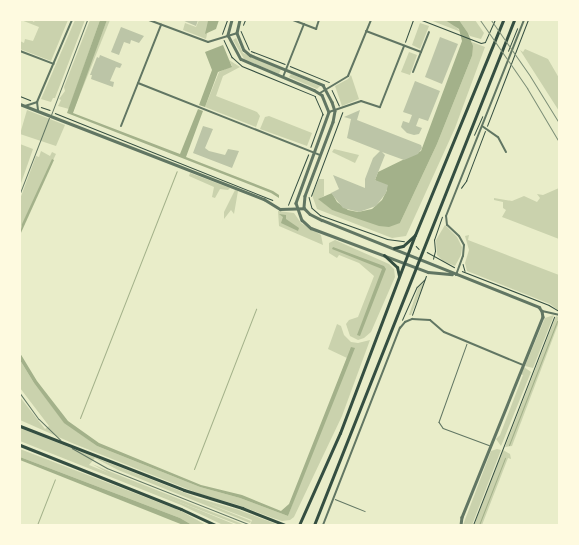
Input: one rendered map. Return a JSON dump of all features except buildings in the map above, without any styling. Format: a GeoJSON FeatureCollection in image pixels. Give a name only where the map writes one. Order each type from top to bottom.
{"type":"FeatureCollection","features":[{"type":"Feature","properties":{"kind":"highway"},"geometry":{"type":"LineString","coordinates":[[299,525],[338,438],[415,235],[503,20]]}},
{"type":"Feature","properties":{"kind":"highway"},"geometry":{"type":"LineString","coordinates":[[314,525],[514,20]]}},
{"type":"Feature","properties":{"kind":"highway"},"geometry":{"type":"LineString","coordinates":[[394,248],[408,242],[415,235]]}},
{"type":"Feature","properties":{"kind":"highway"},"geometry":{"type":"LineString","coordinates":[[384,255],[397,268],[399,277]]}},
{"type":"Feature","properties":{"kind":"highway"},"geometry":{"type":"LineString","coordinates":[[20,426],[184,490],[284,525]]}},
{"type":"Feature","properties":{"kind":"highway"},"geometry":{"type":"LineString","coordinates":[[20,445],[181,509],[214,525]]}},
{"type":"Feature","properties":{"kind":"street"},"geometry":{"type":"LineString","coordinates":[[38,112],[37,103],[72,20]]}},
{"type":"Feature","properties":{"kind":"street"},"geometry":{"type":"LineString","coordinates":[[148,20],[208,42],[237,33]]}},
{"type":"Feature","properties":{"kind":"street"},"geometry":{"type":"LineString","coordinates":[[232,20],[228,35],[241,59],[320,93],[329,112],[299,194],[296,209],[302,220],[311,228],[416,267],[436,274],[454,274]]}},
{"type":"Feature","properties":{"kind":"street"},"geometry":{"type":"LineString","coordinates":[[240,20],[237,33],[244,50],[250,55],[326,88],[335,111],[333,122],[305,196],[304,208]]}},
{"type":"Feature","properties":{"kind":"street"},"geometry":{"type":"LineString","coordinates":[[293,20],[316,29],[319,20]]}},
{"type":"Feature","properties":{"kind":"street"},"geometry":{"type":"LineString","coordinates":[[320,93],[348,76],[371,20]]}},
{"type":"Feature","properties":{"kind":"street"},"geometry":{"type":"LineString","coordinates":[[454,274],[458,269],[464,245],[459,236],[447,224],[446,216],[524,20]]}},
{"type":"Feature","properties":{"kind":"street"},"geometry":{"type":"LineString","coordinates":[[283,77],[304,24]]}},
{"type":"Feature","properties":{"kind":"street"},"geometry":{"type":"LineString","coordinates":[[121,126],[161,25]]}},
{"type":"Feature","properties":{"kind":"street"},"geometry":{"type":"LineString","coordinates":[[366,31],[421,52]]}},
{"type":"Feature","properties":{"kind":"street"},"geometry":{"type":"LineString","coordinates":[[413,72],[429,32]]}},
{"type":"Feature","properties":{"kind":"street"},"geometry":{"type":"LineString","coordinates":[[329,112],[361,101],[380,107],[404,46]]}},
{"type":"Feature","properties":{"kind":"street"},"geometry":{"type":"LineString","coordinates":[[20,51],[54,64]]}},
{"type":"Feature","properties":{"kind":"street"},"geometry":{"type":"LineString","coordinates":[[138,83],[320,155]]}},
{"type":"Feature","properties":{"kind":"street"},"geometry":{"type":"LineString","coordinates":[[25,106],[37,103]]}},
{"type":"Feature","properties":{"kind":"street"},"geometry":{"type":"LineString","coordinates":[[20,104],[264,199],[280,209],[304,208],[315,217],[539,307],[542,311],[557,313]]}},
{"type":"Feature","properties":{"kind":"street"},"geometry":{"type":"LineString","coordinates":[[482,126],[498,137],[506,152]]}},
{"type":"Feature","properties":{"kind":"street"},"geometry":{"type":"LineString","coordinates":[[461,525],[542,317],[542,311]]}},
{"type":"Feature","properties":{"kind":"street"},"geometry":{"type":"LineString","coordinates":[[324,525],[400,328],[405,322],[412,319],[430,320],[444,332],[523,365]]}},
{"type":"Feature","properties":{"kind":"lane"},"geometry":{"type":"LineString","coordinates":[[20,193],[87,20]]}},
{"type":"Feature","properties":{"kind":"lane"},"geometry":{"type":"LineString","coordinates":[[467,342],[439,422],[444,428],[491,446]]}},
{"type":"Feature","properties":{"kind":"lane"},"geometry":{"type":"LineString","coordinates":[[20,393],[47,427],[72,448],[92,461],[250,525]]}},
{"type":"Feature","properties":{"kind":"lane"},"geometry":{"type":"LineString","coordinates":[[334,499],[365,511]]}},
{"type":"Feature","properties":{"kind":"path"},"geometry":{"type":"LineString","coordinates":[[226,20],[222,33],[223,37],[237,62],[315,96],[323,114],[289,204],[284,207]]}},
{"type":"Feature","properties":{"kind":"path"},"geometry":{"type":"LineString","coordinates":[[245,20],[241,31],[249,50],[319,78]]}},
{"type":"Feature","properties":{"kind":"path"},"geometry":{"type":"LineString","coordinates":[[404,46],[412,20]]}},
{"type":"Feature","properties":{"kind":"path"},"geometry":{"type":"LineString","coordinates":[[422,20],[472,40],[485,42],[495,20]]}},
{"type":"Feature","properties":{"kind":"path"},"geometry":{"type":"LineString","coordinates":[[455,191],[464,184],[528,20]]}},
{"type":"Feature","properties":{"kind":"path"},"geometry":{"type":"LineString","coordinates":[[293,73],[295,68]]}},
{"type":"Feature","properties":{"kind":"path"},"geometry":{"type":"LineString","coordinates":[[288,84],[290,80]]}},
{"type":"Feature","properties":{"kind":"path"},"geometry":{"type":"LineString","coordinates":[[20,96],[273,200]]}},
{"type":"Feature","properties":{"kind":"path"},"geometry":{"type":"LineString","coordinates":[[293,192],[299,194]]}},
{"type":"Feature","properties":{"kind":"path"},"geometry":{"type":"LineString","coordinates":[[305,196],[310,197],[312,208],[320,215],[387,239],[408,242]]}},
{"type":"Feature","properties":{"kind":"path"},"geometry":{"type":"LineString","coordinates":[[434,255],[434,240],[438,226],[447,224]]}},
{"type":"Feature","properties":{"kind":"path"},"geometry":{"type":"LineString","coordinates":[[412,244],[434,255],[444,263],[549,305],[557,313]]}},
{"type":"Feature","properties":{"kind":"path"},"geometry":{"type":"LineString","coordinates":[[461,260],[465,272]]}},
{"type":"Feature","properties":{"kind":"path"},"geometry":{"type":"LineString","coordinates":[[412,319],[425,278]]}},
{"type":"Feature","properties":{"kind":"path"},"geometry":{"type":"LineString","coordinates":[[473,525],[559,312]]}},
{"type":"Feature","properties":{"kind":"shaded area"},"geometry":{"type":"Polygon","coordinates":[[[21,20],[31,20],[34,22],[35,20],[68,20],[51,61],[20,49],[20,41],[24,43],[25,39],[33,41],[39,27],[21,20]]]}},
{"type":"Feature","properties":{"kind":"shaded area"},"geometry":{"type":"Polygon","coordinates":[[[75,20],[85,20],[55,98],[51,102],[41,99],[75,20]]]}},
{"type":"Feature","properties":{"kind":"shaded area"},"geometry":{"type":"Polygon","coordinates":[[[90,20],[100,20],[69,109],[58,106],[61,100],[59,99],[65,91],[64,87],[90,20]]]}},
{"type":"Feature","properties":{"kind":"shaded area"},"geometry":{"type":"Polygon","coordinates":[[[100,20],[107,20],[73,113],[180,154],[198,109],[203,111],[186,157],[273,191],[279,195],[279,198],[271,193],[67,113],[100,20]]]}},
{"type":"Feature","properties":{"kind":"shaded area"},"geometry":{"type":"Polygon","coordinates":[[[107,20],[110,20],[73,112],[73,109],[107,20]]]}},
{"type":"Feature","properties":{"kind":"shaded area"},"geometry":{"type":"Polygon","coordinates":[[[199,20],[210,20],[206,39],[183,30],[185,23],[196,27],[199,20]]]}},
{"type":"Feature","properties":{"kind":"shaded area"},"geometry":{"type":"Polygon","coordinates":[[[219,20],[216,29],[205,34],[208,21],[219,20]]]}},
{"type":"Feature","properties":{"kind":"shaded area"},"geometry":{"type":"Polygon","coordinates":[[[430,20],[445,20],[461,32],[430,20]]]}},
{"type":"Feature","properties":{"kind":"shaded area"},"geometry":{"type":"Polygon","coordinates":[[[445,20],[459,20],[468,33],[473,46],[472,56],[437,144],[400,223],[389,227],[379,226],[332,210],[318,199],[332,193],[337,202],[348,210],[358,212],[372,209],[382,200],[387,190],[375,180],[378,172],[421,151],[462,41],[459,29],[445,20]]]}},
{"type":"Feature","properties":{"kind":"shaded area"},"geometry":{"type":"Polygon","coordinates":[[[459,20],[475,20],[484,33],[481,39],[470,36],[459,20]]]}},
{"type":"Feature","properties":{"kind":"shaded area"},"geometry":{"type":"Polygon","coordinates":[[[420,23],[429,26],[420,49],[412,45],[420,23]]]}},
{"type":"Feature","properties":{"kind":"shaded area"},"geometry":{"type":"Polygon","coordinates":[[[236,38],[243,53],[281,69],[279,74],[244,59],[233,40],[236,38]]]}},
{"type":"Feature","properties":{"kind":"shaded area"},"geometry":{"type":"Polygon","coordinates":[[[472,42],[485,47],[455,128],[406,236],[392,238],[317,209],[312,195],[319,179],[324,179],[324,196],[319,199],[332,210],[400,223],[437,144],[472,56],[472,42]]]}},
{"type":"Feature","properties":{"kind":"shaded area"},"geometry":{"type":"Polygon","coordinates":[[[223,45],[232,67],[218,72],[205,107],[199,105],[212,70],[205,52],[223,45]]]}},
{"type":"Feature","properties":{"kind":"shaded area"},"geometry":{"type":"Polygon","coordinates":[[[525,49],[548,59],[559,78],[559,111],[520,50],[523,52],[525,49]]]}},
{"type":"Feature","properties":{"kind":"shaded area"},"geometry":{"type":"Polygon","coordinates":[[[409,52],[417,55],[410,75],[401,72],[409,52]]]}},
{"type":"Feature","properties":{"kind":"shaded area"},"geometry":{"type":"Polygon","coordinates":[[[229,60],[240,67],[223,76],[216,96],[257,112],[260,116],[256,127],[205,107],[219,72],[232,66],[229,60]]]}},
{"type":"Feature","properties":{"kind":"shaded area"},"geometry":{"type":"Polygon","coordinates":[[[291,74],[320,86],[317,89],[289,77],[291,74]]]}},
{"type":"Feature","properties":{"kind":"shaded area"},"geometry":{"type":"Polygon","coordinates":[[[351,75],[359,99],[342,106],[335,86],[348,79],[351,75]]]}},
{"type":"Feature","properties":{"kind":"shaded area"},"geometry":{"type":"Polygon","coordinates":[[[27,110],[65,125],[56,146],[20,134],[27,110]]]}},
{"type":"Feature","properties":{"kind":"shaded area"},"geometry":{"type":"Polygon","coordinates":[[[269,116],[312,133],[307,146],[260,129],[265,117],[269,116]]]}},
{"type":"Feature","properties":{"kind":"shaded area"},"geometry":{"type":"Polygon","coordinates":[[[20,144],[33,149],[20,186],[20,144]]]}},
{"type":"Feature","properties":{"kind":"shaded area"},"geometry":{"type":"Polygon","coordinates":[[[334,149],[359,155],[355,163],[332,152],[334,149]]]}},
{"type":"Feature","properties":{"kind":"shaded area"},"geometry":{"type":"Polygon","coordinates":[[[41,151],[50,156],[52,152],[56,154],[20,229],[20,199],[36,156],[39,157],[41,151]]]}},
{"type":"Feature","properties":{"kind":"shaded area"},"geometry":{"type":"Polygon","coordinates":[[[52,159],[54,160],[20,235],[22,224],[52,159]]]}},
{"type":"Feature","properties":{"kind":"shaded area"},"geometry":{"type":"Polygon","coordinates":[[[190,173],[230,188],[228,190],[220,189],[215,198],[212,197],[214,187],[189,176],[190,173]]]}},
{"type":"Feature","properties":{"kind":"shaded area"},"geometry":{"type":"Polygon","coordinates":[[[559,188],[559,239],[502,217],[506,210],[503,208],[503,202],[494,200],[494,198],[512,201],[524,196],[537,202],[540,198],[537,194],[543,195],[559,188]]]}},
{"type":"Feature","properties":{"kind":"shaded area"},"geometry":{"type":"Polygon","coordinates":[[[235,190],[238,191],[234,214],[231,210],[224,219],[224,212],[235,190]]]}},
{"type":"Feature","properties":{"kind":"shaded area"},"geometry":{"type":"Polygon","coordinates":[[[278,211],[294,213],[301,223],[321,235],[323,245],[279,226],[278,211]]]}},
{"type":"Feature","properties":{"kind":"shaded area"},"geometry":{"type":"Polygon","coordinates":[[[279,214],[286,215],[286,219],[299,228],[298,231],[281,223],[283,217],[279,214]]]}},
{"type":"Feature","properties":{"kind":"shaded area"},"geometry":{"type":"Polygon","coordinates":[[[445,225],[457,237],[462,247],[461,255],[455,266],[443,261],[437,255],[436,240],[445,225]]]}},
{"type":"Feature","properties":{"kind":"shaded area"},"geometry":{"type":"Polygon","coordinates":[[[469,235],[468,240],[559,275],[559,311],[550,304],[467,271],[465,263],[469,250],[465,236],[469,235]]]}},
{"type":"Feature","properties":{"kind":"shaded area"},"geometry":{"type":"Polygon","coordinates":[[[335,240],[389,264],[394,269],[395,277],[371,332],[358,340],[350,336],[346,324],[349,320],[358,317],[374,276],[359,263],[339,255],[337,258],[329,253],[329,243],[335,240]]]}},
{"type":"Feature","properties":{"kind":"shaded area"},"geometry":{"type":"Polygon","coordinates":[[[333,247],[384,266],[386,269],[360,336],[357,335],[382,269],[332,249],[333,247]]]}},
{"type":"Feature","properties":{"kind":"shaded area"},"geometry":{"type":"Polygon","coordinates":[[[425,280],[411,315],[409,315],[418,288],[425,280]]]}},
{"type":"Feature","properties":{"kind":"shaded area"},"geometry":{"type":"Polygon","coordinates":[[[554,315],[533,368],[525,366],[545,318],[554,315]]]}},
{"type":"Feature","properties":{"kind":"shaded area"},"geometry":{"type":"Polygon","coordinates":[[[556,316],[559,317],[559,322],[512,446],[505,447],[556,316]]]}},
{"type":"Feature","properties":{"kind":"shaded area"},"geometry":{"type":"Polygon","coordinates":[[[337,324],[341,326],[344,335],[351,342],[358,343],[370,340],[342,416],[294,517],[290,520],[282,521],[200,494],[72,443],[20,420],[20,397],[45,429],[49,426],[20,388],[20,360],[34,383],[64,422],[97,446],[200,487],[240,498],[288,516],[347,358],[328,349],[337,324]]]}},
{"type":"Feature","properties":{"kind":"shaded area"},"geometry":{"type":"Polygon","coordinates":[[[351,347],[355,348],[288,516],[240,498],[200,487],[97,446],[64,423],[34,383],[20,360],[20,353],[37,381],[68,421],[99,443],[201,485],[242,495],[281,511],[289,504],[351,347]]]}},
{"type":"Feature","properties":{"kind":"shaded area"},"geometry":{"type":"Polygon","coordinates":[[[524,367],[531,372],[501,446],[496,439],[500,435],[523,375],[521,374],[524,367]]]}},
{"type":"Feature","properties":{"kind":"shaded area"},"geometry":{"type":"Polygon","coordinates":[[[20,428],[198,498],[239,510],[279,525],[250,525],[252,520],[207,503],[251,521],[250,523],[118,470],[95,458],[89,465],[236,525],[223,525],[181,505],[20,441],[20,428]]]}},
{"type":"Feature","properties":{"kind":"shaded area"},"geometry":{"type":"Polygon","coordinates":[[[20,449],[181,511],[206,525],[192,525],[180,518],[20,457],[20,449]]]}},
{"type":"Feature","properties":{"kind":"shaded area"},"geometry":{"type":"Polygon","coordinates":[[[501,450],[472,525],[463,525],[491,451],[501,450]]]}},
{"type":"Feature","properties":{"kind":"shaded area"},"geometry":{"type":"Polygon","coordinates":[[[503,450],[510,454],[511,459],[508,458],[482,525],[474,525],[503,450]]]}},
{"type":"Feature","properties":{"kind":"shaded area"},"geometry":{"type":"Polygon","coordinates":[[[20,457],[180,518],[192,525],[183,525],[20,460],[20,457]]]}},
{"type":"Feature","properties":{"kind":"shaded area"},"geometry":{"type":"Polygon","coordinates":[[[92,464],[245,525],[239,525],[115,477],[92,464]]]}},
{"type":"Feature","properties":{"kind":"waterway"},"geometry":{"type":"LineString","coordinates":[[80,418],[177,171]]}},
{"type":"Feature","properties":{"kind":"waterway"},"geometry":{"type":"LineString","coordinates":[[194,469],[256,309]]}},
{"type":"Feature","properties":{"kind":"waterway"},"geometry":{"type":"LineString","coordinates":[[509,445],[557,321]]}},
{"type":"Feature","properties":{"kind":"waterway"},"geometry":{"type":"LineString","coordinates":[[479,525],[505,458]]}},
{"type":"Feature","properties":{"kind":"waterway"},"geometry":{"type":"LineString","coordinates":[[37,525],[55,479]]}},
{"type":"Feature","properties":{"kind":"railway"},"geometry":{"type":"LineString","coordinates":[[480,20],[527,88],[559,142]]}},
{"type":"Feature","properties":{"kind":"railway"},"geometry":{"type":"LineString","coordinates":[[491,20],[530,76],[559,123]]}}]}
